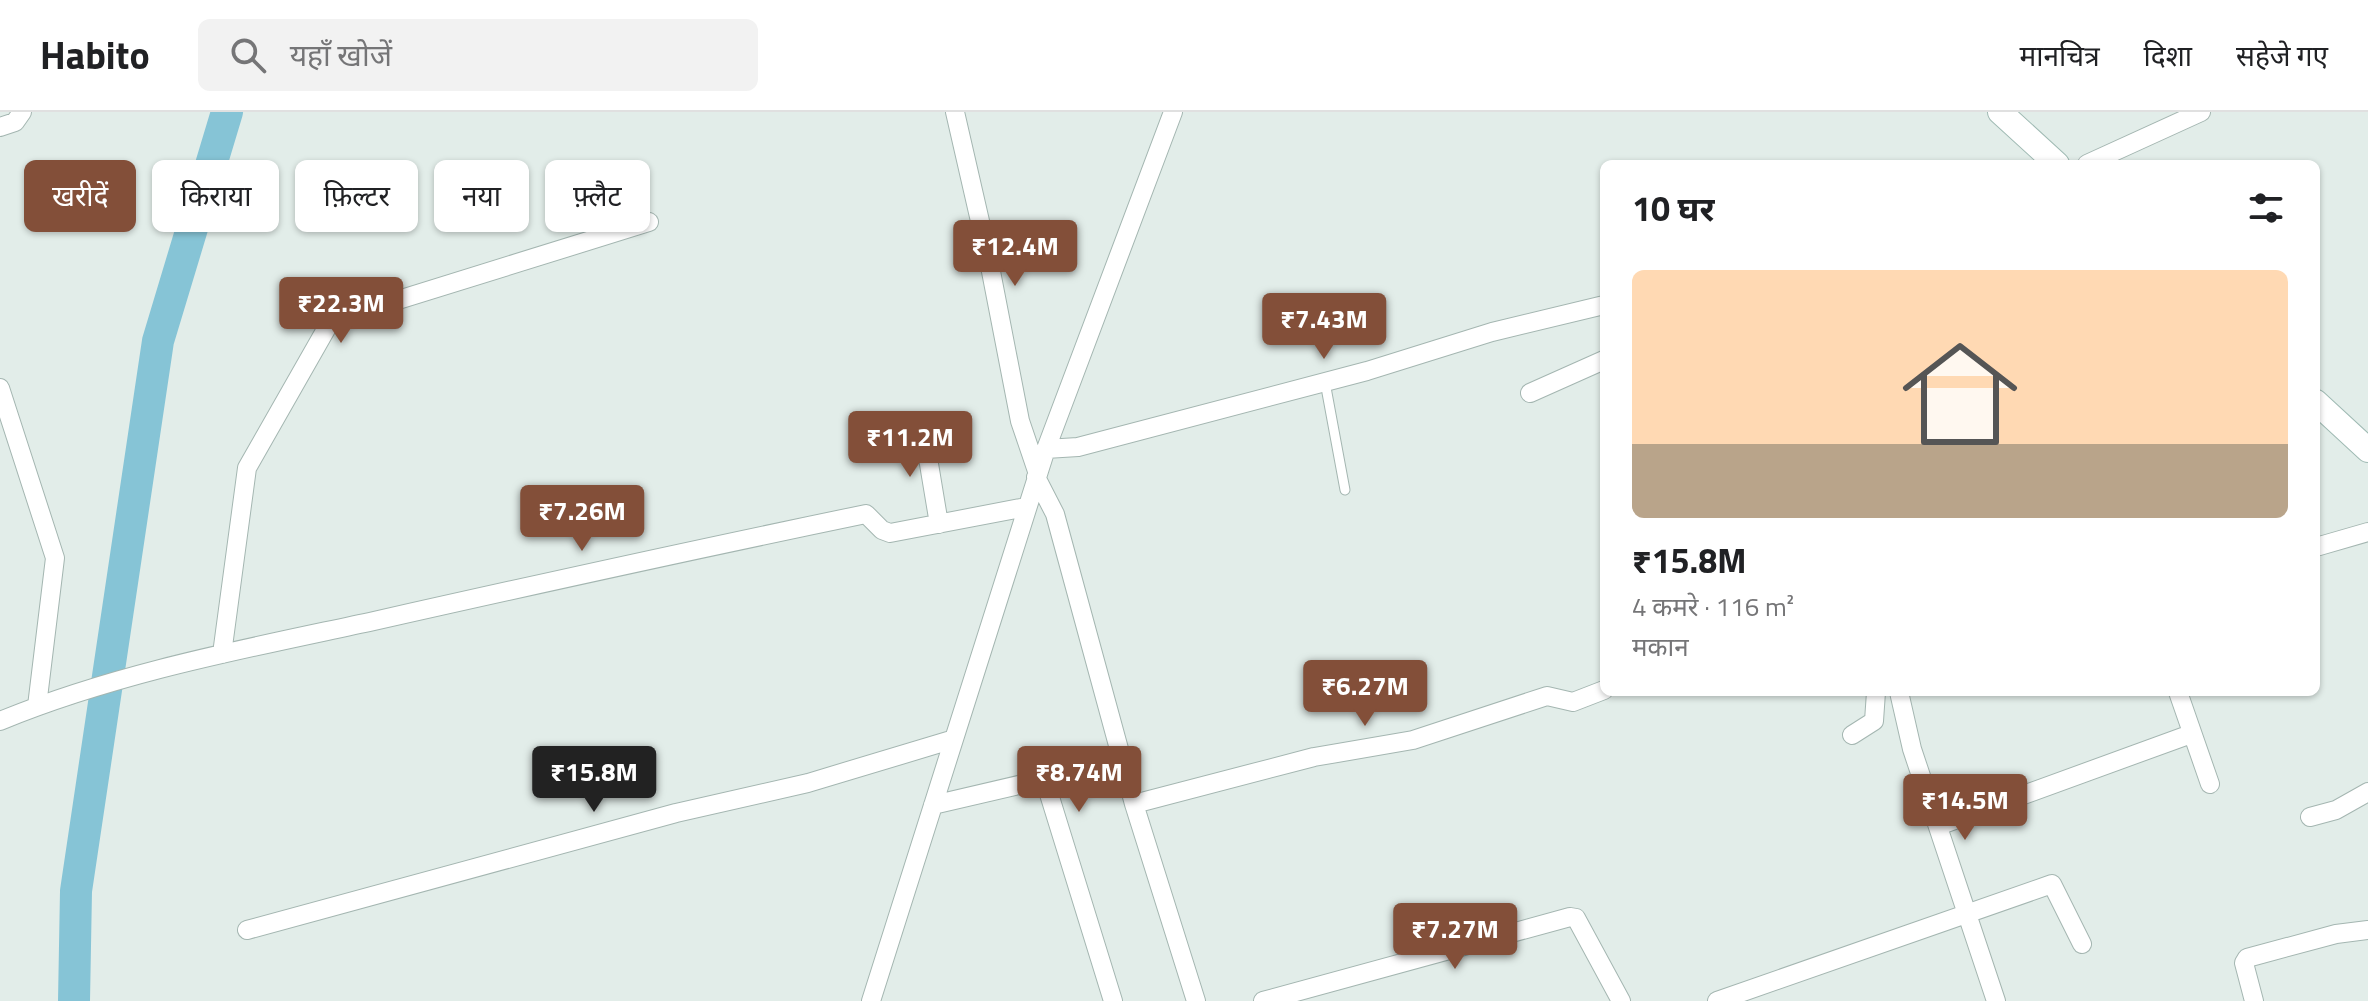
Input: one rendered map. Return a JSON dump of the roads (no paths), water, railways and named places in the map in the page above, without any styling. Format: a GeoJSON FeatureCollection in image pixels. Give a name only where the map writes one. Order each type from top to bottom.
{"type":"FeatureCollection","features":[{"type":"Feature","properties":{"kind":"street"},"geometry":{"type":"LineString","coordinates":[[0,127],[15,122],[22,112]]}},
{"type":"Feature","properties":{"kind":"street"},"geometry":{"type":"LineString","coordinates":[[955,112],[988,256],[1020,421],[1037,475],[1055,514],[1134,804],[1196,1001]]}},
{"type":"Feature","properties":{"kind":"street"},"geometry":{"type":"LineString","coordinates":[[871,1001],[1026,507],[1173,112]]}},
{"type":"Feature","properties":{"kind":"street"},"geometry":{"type":"LineString","coordinates":[[2000,112],[2046,160]]}},
{"type":"Feature","properties":{"kind":"street"},"geometry":{"type":"LineString","coordinates":[[2096,160],[2201,112]]}},
{"type":"Feature","properties":{"kind":"street"},"geometry":{"type":"LineString","coordinates":[[222,654],[247,468],[329,324],[617,232]]}},
{"type":"Feature","properties":{"kind":"street"},"geometry":{"type":"LineString","coordinates":[[1046,449],[1078,447],[1325,382],[1492,332],[1600,306]]}},
{"type":"Feature","properties":{"kind":"street"},"geometry":{"type":"LineString","coordinates":[[1530,393],[1600,362]]}},
{"type":"Feature","properties":{"kind":"street"},"geometry":{"type":"LineString","coordinates":[[0,388],[55,558],[45,704]]}},
{"type":"Feature","properties":{"kind":"street"},"geometry":{"type":"LineString","coordinates":[[2320,406],[2368,450]]}},
{"type":"Feature","properties":{"kind":"street"},"geometry":{"type":"LineString","coordinates":[[923,428],[939,524]]}},
{"type":"Feature","properties":{"kind":"street"},"geometry":{"type":"LineString","coordinates":[[0,721],[45,704],[222,654],[866,514],[882,530],[890,533],[1026,507]]}},
{"type":"Feature","properties":{"kind":"street"},"geometry":{"type":"LineString","coordinates":[[2320,546],[2368,532]]}},
{"type":"Feature","properties":{"kind":"street"},"geometry":{"type":"LineString","coordinates":[[1134,804],[1314,757],[1413,740],[1547,696],[1573,702],[1600,692]]}},
{"type":"Feature","properties":{"kind":"street"},"geometry":{"type":"LineString","coordinates":[[1852,735],[1874,721],[1876,696]]}},
{"type":"Feature","properties":{"kind":"street"},"geometry":{"type":"LineString","coordinates":[[1900,696],[1912,749],[1996,1001]]}},
{"type":"Feature","properties":{"kind":"street"},"geometry":{"type":"LineString","coordinates":[[2179,696],[2210,784]]}},
{"type":"Feature","properties":{"kind":"street"},"geometry":{"type":"LineString","coordinates":[[1938,826],[2191,734]]}},
{"type":"Feature","properties":{"kind":"street"},"geometry":{"type":"LineString","coordinates":[[247,930],[676,813],[808,783],[954,739]]}},
{"type":"Feature","properties":{"kind":"street"},"geometry":{"type":"LineString","coordinates":[[933,805],[1045,781],[1113,1001]]}},
{"type":"Feature","properties":{"kind":"street"},"geometry":{"type":"LineString","coordinates":[[2310,817],[2336,810],[2368,792]]}},
{"type":"Feature","properties":{"kind":"street"},"geometry":{"type":"LineString","coordinates":[[1717,1001],[2052,884],[2082,944]]}},
{"type":"Feature","properties":{"kind":"street"},"geometry":{"type":"LineString","coordinates":[[1263,1001],[1570,917],[1576,918],[1621,1001]]}},
{"type":"Feature","properties":{"kind":"street"},"geometry":{"type":"LineString","coordinates":[[2254,1001],[2244,963],[2247,958],[2336,934],[2368,930]]}},
{"type":"Feature","properties":{"kind":"lane"},"geometry":{"type":"LineString","coordinates":[[1325,382],[1345,490]]}},
{"type":"Feature","properties":{"kind":"waterway"},"geometry":{"type":"LineString","coordinates":[[74,1001],[76,891],[158,341],[227,112]]}}]}
